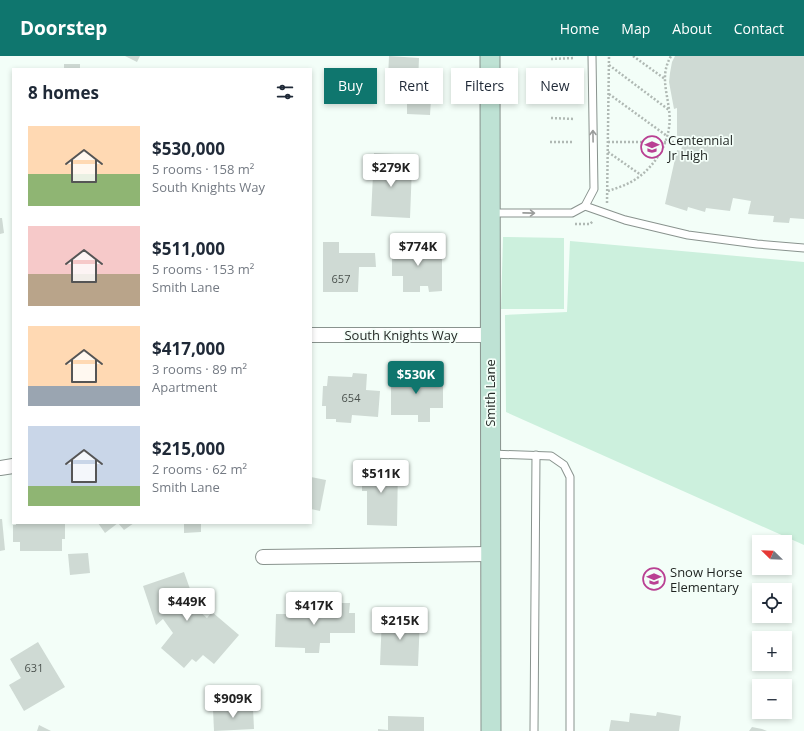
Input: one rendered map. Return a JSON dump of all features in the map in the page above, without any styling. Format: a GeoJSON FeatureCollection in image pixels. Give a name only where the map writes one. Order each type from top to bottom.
{"type":"FeatureCollection","features":[{"type":"Feature","properties":{"kind":"street","name":"Smith Lane"},"geometry":{"type":"LineString","coordinates":[[490,56],[491,731]]}},
{"type":"Feature","properties":{"kind":"street","name":"South Knights Way"},"geometry":{"type":"LineString","coordinates":[[312,335],[490,335]]}},
{"type":"Feature","properties":{"kind":"street"},"geometry":{"type":"LineString","coordinates":[[0,468],[12,466]]}},
{"type":"Feature","properties":{"kind":"street"},"geometry":{"type":"LineString","coordinates":[[263,557],[490,554]]}},
{"type":"Feature","properties":{"kind":"lane"},"geometry":{"type":"LineString","coordinates":[[490,212],[572,213],[585,206],[594,188],[592,56]]}},
{"type":"Feature","properties":{"kind":"lane"},"geometry":{"type":"LineString","coordinates":[[585,206],[625,220],[688,235],[757,244],[804,248]]}},
{"type":"Feature","properties":{"kind":"lane"},"geometry":{"type":"LineString","coordinates":[[490,454],[551,456],[564,465],[570,477],[570,731]]}},
{"type":"Feature","properties":{"kind":"lane"},"geometry":{"type":"LineString","coordinates":[[534,731],[536,455]]}},
{"type":"Feature","properties":{"kind":"path"},"geometry":{"type":"LineString","coordinates":[[634,56],[665,79]]}},
{"type":"Feature","properties":{"kind":"path"},"geometry":{"type":"LineString","coordinates":[[608,191],[623,186],[636,179],[647,170],[658,157],[666,142],[669,128],[670,110],[665,87],[665,75],[671,56]]}},
{"type":"Feature","properties":{"kind":"path"},"geometry":{"type":"LineString","coordinates":[[551,59],[576,58]]}},
{"type":"Feature","properties":{"kind":"path"},"geometry":{"type":"LineString","coordinates":[[609,65],[670,110]]}},
{"type":"Feature","properties":{"kind":"path"},"geometry":{"type":"LineString","coordinates":[[608,94],[667,136]]}},
{"type":"Feature","properties":{"kind":"path"},"geometry":{"type":"LineString","coordinates":[[551,118],[574,119]]}},
{"type":"Feature","properties":{"kind":"path"},"geometry":{"type":"LineString","coordinates":[[550,142],[574,142]]}},
{"type":"Feature","properties":{"kind":"path"},"geometry":{"type":"LineString","coordinates":[[608,142],[680,142]]}},
{"type":"Feature","properties":{"kind":"path"},"geometry":{"type":"LineString","coordinates":[[608,152],[641,175]]}},
{"type":"Feature","properties":{"kind":"green space"},"geometry":{"type":"Polygon","coordinates":[[[503,237],[564,238],[564,309],[501,309],[503,237]]]}},
{"type":"Feature","properties":{"kind":"green space"},"geometry":{"type":"Polygon","coordinates":[[[570,241],[804,262],[804,545],[792,540],[792,535],[782,535],[506,412],[505,315],[567,312],[570,241]]]}},
{"type":"Feature","properties":{"kind":"building"},"geometry":{"type":"Polygon","coordinates":[[[125,56],[140,56],[137,62],[125,56]]]}},
{"type":"Feature","properties":{"kind":"building"},"geometry":{"type":"Polygon","coordinates":[[[389,56],[419,58],[419,68],[388,68],[389,56]]]}},
{"type":"Feature","properties":{"kind":"building","name":"Centennial Jr High"},"geometry":{"type":"Polygon","coordinates":[[[675,56],[804,56],[804,219],[790,218],[789,223],[773,222],[774,216],[748,214],[751,201],[733,198],[730,211],[706,208],[705,212],[688,207],[687,211],[665,204],[677,150],[681,151],[684,136],[677,136],[677,108],[674,109],[669,82],[672,62],[675,56]]]}},
{"type":"Feature","properties":{"kind":"building"},"geometry":{"type":"Polygon","coordinates":[[[64,64],[80,64],[80,68],[64,68],[64,64]]]}},
{"type":"Feature","properties":{"kind":"building"},"geometry":{"type":"Polygon","coordinates":[[[407,104],[431,104],[430,115],[407,114],[407,104]]]}},
{"type":"Feature","properties":{"kind":"building"},"geometry":{"type":"Polygon","coordinates":[[[374,153],[395,154],[394,165],[412,166],[410,218],[371,216],[374,153]]]}},
{"type":"Feature","properties":{"kind":"building"},"geometry":{"type":"Polygon","coordinates":[[[0,218],[2,218],[4,233],[0,234],[0,218]]]}},
{"type":"Feature","properties":{"kind":"building"},"geometry":{"type":"Polygon","coordinates":[[[323,242],[339,242],[339,253],[375,253],[376,267],[359,267],[358,292],[323,292],[323,242]]]}},
{"type":"Feature","properties":{"kind":"building"},"geometry":{"type":"Polygon","coordinates":[[[429,242],[442,242],[442,291],[429,292],[428,286],[420,286],[420,292],[403,292],[403,276],[392,276],[392,244],[408,244],[408,248],[418,248],[418,253],[429,253],[429,242]]]}},
{"type":"Feature","properties":{"kind":"building"},"geometry":{"type":"Polygon","coordinates":[[[391,371],[404,371],[405,378],[417,378],[417,372],[434,372],[434,380],[443,380],[443,408],[430,408],[430,422],[418,422],[418,415],[391,415],[391,371]]]}},
{"type":"Feature","properties":{"kind":"building"},"geometry":{"type":"Polygon","coordinates":[[[353,373],[367,374],[366,390],[380,391],[378,417],[352,415],[351,423],[336,422],[336,419],[326,419],[326,406],[322,406],[323,386],[327,386],[328,376],[352,377],[353,373]]]}},
{"type":"Feature","properties":{"kind":"building"},"geometry":{"type":"Polygon","coordinates":[[[362,465],[398,466],[397,526],[367,525],[367,491],[362,491],[362,465]]]}},
{"type":"Feature","properties":{"kind":"building"},"geometry":{"type":"Polygon","coordinates":[[[312,477],[326,480],[320,511],[312,509],[312,477]]]}},
{"type":"Feature","properties":{"kind":"building"},"geometry":{"type":"Polygon","coordinates":[[[0,519],[2,519],[5,550],[0,551],[0,519]]]}},
{"type":"Feature","properties":{"kind":"building"},"geometry":{"type":"Polygon","coordinates":[[[65,524],[65,539],[62,539],[62,551],[20,551],[20,542],[13,542],[13,525],[65,524]]]}},
{"type":"Feature","properties":{"kind":"building"},"geometry":{"type":"Polygon","coordinates":[[[99,524],[117,524],[105,533],[99,524]]]}},
{"type":"Feature","properties":{"kind":"building"},"geometry":{"type":"Polygon","coordinates":[[[119,524],[133,524],[124,530],[119,524]]]}},
{"type":"Feature","properties":{"kind":"building"},"geometry":{"type":"Polygon","coordinates":[[[184,524],[201,524],[201,532],[184,533],[184,524]]]}},
{"type":"Feature","properties":{"kind":"building"},"geometry":{"type":"Polygon","coordinates":[[[88,553],[90,573],[70,575],[68,554],[88,553]]]}},
{"type":"Feature","properties":{"kind":"building"},"geometry":{"type":"Polygon","coordinates":[[[184,572],[197,609],[207,618],[212,612],[239,635],[214,664],[203,655],[196,662],[192,659],[184,668],[161,648],[173,633],[163,619],[156,625],[143,586],[184,572]]]}},
{"type":"Feature","properties":{"kind":"building"},"geometry":{"type":"Polygon","coordinates":[[[307,603],[350,603],[349,613],[355,613],[355,633],[330,633],[330,643],[320,643],[319,653],[305,653],[305,648],[275,647],[276,614],[307,614],[307,603]]]}},
{"type":"Feature","properties":{"kind":"building"},"geometry":{"type":"Polygon","coordinates":[[[382,616],[420,618],[418,666],[380,665],[382,616]]]}},
{"type":"Feature","properties":{"kind":"building"},"geometry":{"type":"Polygon","coordinates":[[[38,642],[65,687],[24,711],[9,685],[21,678],[10,659],[38,642]]]}},
{"type":"Feature","properties":{"kind":"building"},"geometry":{"type":"Polygon","coordinates":[[[253,708],[254,729],[214,731],[213,709],[253,708]]]}},
{"type":"Feature","properties":{"kind":"building"},"geometry":{"type":"Polygon","coordinates":[[[657,712],[681,716],[679,731],[609,731],[611,720],[629,722],[630,713],[656,716],[657,712]]]}},
{"type":"Feature","properties":{"kind":"building"},"geometry":{"type":"Polygon","coordinates":[[[388,716],[424,717],[424,731],[378,731],[378,729],[388,730],[388,716]]]}},
{"type":"Feature","properties":{"kind":"building"},"geometry":{"type":"Polygon","coordinates":[[[39,725],[51,731],[37,731],[39,725]]]}},
{"type":"Feature","properties":{"kind":"building"},"geometry":{"type":"Polygon","coordinates":[[[752,727],[762,729],[767,731],[749,731],[752,727]]]}},
{"type":"Feature","properties":{"kind":"place","name":"Centennial Jr High"},"geometry":{"type":"Point","coordinates":[652,147]}},
{"type":"Feature","properties":{"kind":"place","name":"Snow Horse Elementary"},"geometry":{"type":"Point","coordinates":[654,579]}}]}
